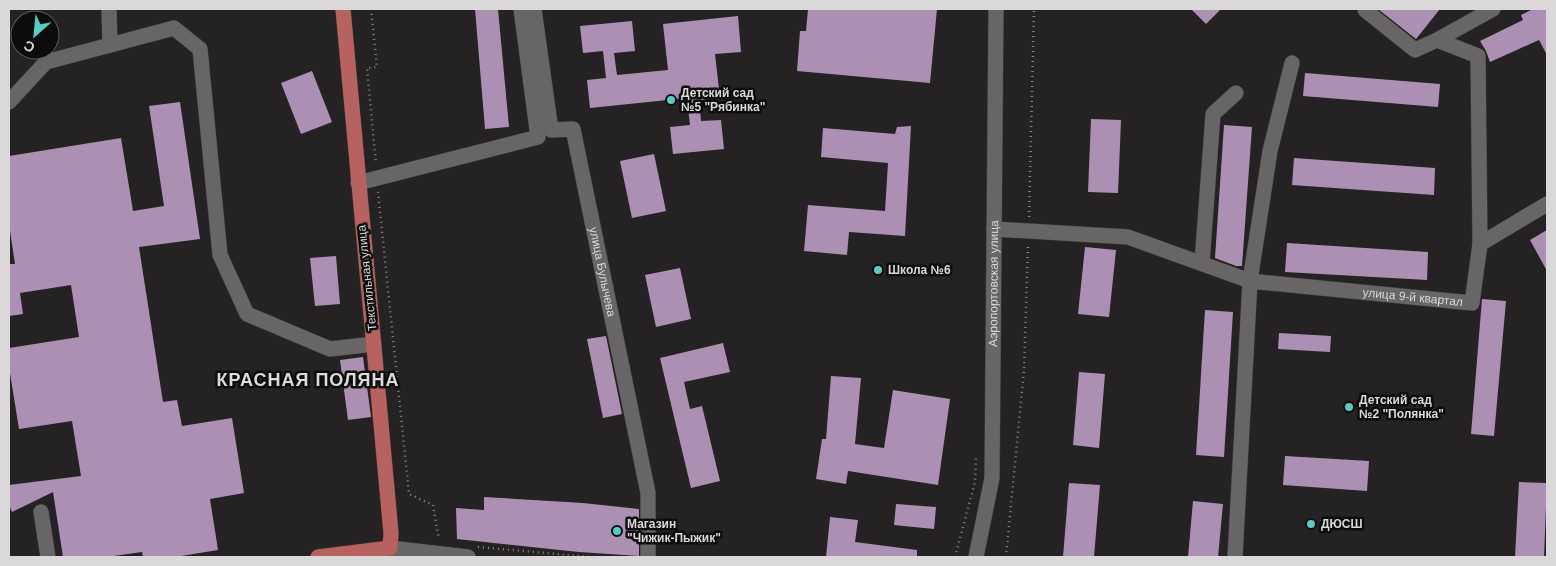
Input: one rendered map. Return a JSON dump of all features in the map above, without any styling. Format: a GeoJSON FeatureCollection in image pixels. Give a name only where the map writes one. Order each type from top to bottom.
{"type":"FeatureCollection","features":[{"type":"Feature","properties":{"kind":"main road","name":"Текстильная улица"},"geometry":{"type":"LineString","coordinates":[[343,9],[391,533],[390,548]]}},
{"type":"Feature","properties":{"kind":"main road"},"geometry":{"type":"LineString","coordinates":[[318,557],[390,548]]}},
{"type":"Feature","properties":{"kind":"street"},"geometry":{"type":"LineString","coordinates":[[109,9],[110,45]]}},
{"type":"Feature","properties":{"kind":"street"},"geometry":{"type":"LineString","coordinates":[[358,183],[538,137],[521,9]]}},
{"type":"Feature","properties":{"kind":"street","name":"улица Булычева"},"geometry":{"type":"LineString","coordinates":[[534,9],[551,130],[573,129],[648,494],[648,557]]}},
{"type":"Feature","properties":{"kind":"street","name":"Аэропортовская улица"},"geometry":{"type":"LineString","coordinates":[[976,557],[992,478],[996,9]]}},
{"type":"Feature","properties":{"kind":"street"},"geometry":{"type":"LineString","coordinates":[[1365,9],[1415,50],[1493,9]]}},
{"type":"Feature","properties":{"kind":"street"},"geometry":{"type":"LineString","coordinates":[[9,102],[46,62],[174,28],[200,49],[220,255],[247,314],[330,349],[374,344]]}},
{"type":"Feature","properties":{"kind":"street","name":"улица 9-й квартал"},"geometry":{"type":"LineString","coordinates":[[1250,281],[1472,303],[1480,244],[1478,56],[1437,40]]}},
{"type":"Feature","properties":{"kind":"street"},"geometry":{"type":"LineString","coordinates":[[1235,557],[1250,281],[1270,151],[1292,63]]}},
{"type":"Feature","properties":{"kind":"street"},"geometry":{"type":"LineString","coordinates":[[1202,264],[1213,114],[1236,94]]}},
{"type":"Feature","properties":{"kind":"street"},"geometry":{"type":"LineString","coordinates":[[1480,244],[1547,204]]}},
{"type":"Feature","properties":{"kind":"street"},"geometry":{"type":"LineString","coordinates":[[994,229],[1128,237],[1250,281]]}},
{"type":"Feature","properties":{"kind":"street"},"geometry":{"type":"LineString","coordinates":[[41,512],[48,557]]}},
{"type":"Feature","properties":{"kind":"street"},"geometry":{"type":"LineString","coordinates":[[390,548],[472,552]]}},
{"type":"Feature","properties":{"kind":"path"},"geometry":{"type":"LineString","coordinates":[[370,9],[377,67],[367,68],[376,172]]}},
{"type":"Feature","properties":{"kind":"path"},"geometry":{"type":"LineString","coordinates":[[1006,557],[1024,370],[1034,9]]}},
{"type":"Feature","properties":{"kind":"path"},"geometry":{"type":"LineString","coordinates":[[378,191],[409,494],[433,505],[438,538],[447,542]]}},
{"type":"Feature","properties":{"kind":"path"},"geometry":{"type":"LineString","coordinates":[[472,552],[534,551],[591,557]]}},
{"type":"Feature","properties":{"kind":"building"},"geometry":{"type":"Polygon","coordinates":[[[475,9],[498,9],[509,127],[485,129],[475,9]]]}},
{"type":"Feature","properties":{"kind":"building"},"geometry":{"type":"Polygon","coordinates":[[[808,9],[937,9],[930,83],[797,71],[800,31],[806,31],[808,9]]]}},
{"type":"Feature","properties":{"kind":"building"},"geometry":{"type":"Polygon","coordinates":[[[1191,9],[1221,9],[1206,24],[1191,9]]]}},
{"type":"Feature","properties":{"kind":"building"},"geometry":{"type":"Polygon","coordinates":[[[1378,9],[1440,9],[1416,39],[1378,9]]]}},
{"type":"Feature","properties":{"kind":"building"},"geometry":{"type":"Polygon","coordinates":[[[1533,9],[1547,9],[1547,55],[1539,40],[1490,62],[1480,41],[1523,20],[1521,15],[1533,9]]]}},
{"type":"Feature","properties":{"kind":"building"},"geometry":{"type":"Polygon","coordinates":[[[738,16],[741,52],[715,54],[720,98],[699,100],[701,121],[721,120],[724,149],[673,154],[670,127],[690,125],[687,98],[590,108],[587,80],[606,78],[603,51],[583,53],[580,26],[632,21],[635,51],[614,53],[617,75],[668,70],[663,24],[738,16]]]}},
{"type":"Feature","properties":{"kind":"building"},"geometry":{"type":"Polygon","coordinates":[[[312,71],[332,122],[301,134],[281,83],[312,71]]]}},
{"type":"Feature","properties":{"kind":"building"},"geometry":{"type":"Polygon","coordinates":[[[1305,73],[1440,84],[1438,107],[1303,96],[1305,73]]]}},
{"type":"Feature","properties":{"kind":"building"},"geometry":{"type":"Polygon","coordinates":[[[180,102],[200,239],[139,247],[163,402],[177,400],[182,426],[232,418],[244,493],[210,499],[218,550],[175,557],[143,557],[142,552],[107,557],[63,557],[53,492],[12,512],[9,505],[9,485],[81,476],[72,421],[19,429],[9,367],[9,348],[79,337],[71,285],[20,293],[23,314],[9,316],[9,264],[15,264],[9,224],[9,156],[121,138],[133,211],[164,206],[149,106],[180,102]]]}},
{"type":"Feature","properties":{"kind":"building"},"geometry":{"type":"Polygon","coordinates":[[[1091,119],[1121,120],[1118,193],[1088,192],[1091,119]]]}},
{"type":"Feature","properties":{"kind":"building"},"geometry":{"type":"Polygon","coordinates":[[[1224,125],[1252,127],[1242,266],[1236,266],[1215,258],[1224,125]]]}},
{"type":"Feature","properties":{"kind":"building"},"geometry":{"type":"Polygon","coordinates":[[[911,126],[905,236],[849,232],[847,255],[804,251],[808,205],[885,211],[888,163],[821,157],[823,128],[895,134],[897,127],[911,126]]]}},
{"type":"Feature","properties":{"kind":"building"},"geometry":{"type":"Polygon","coordinates":[[[654,154],[666,211],[632,218],[620,161],[654,154]]]}},
{"type":"Feature","properties":{"kind":"building"},"geometry":{"type":"Polygon","coordinates":[[[1294,158],[1435,168],[1434,195],[1292,185],[1294,158]]]}},
{"type":"Feature","properties":{"kind":"building"},"geometry":{"type":"Polygon","coordinates":[[[1547,230],[1547,271],[1530,240],[1547,230]]]}},
{"type":"Feature","properties":{"kind":"building"},"geometry":{"type":"Polygon","coordinates":[[[1287,243],[1428,252],[1427,280],[1285,272],[1287,243]]]}},
{"type":"Feature","properties":{"kind":"building"},"geometry":{"type":"Polygon","coordinates":[[[1085,247],[1116,250],[1109,317],[1078,314],[1085,247]]]}},
{"type":"Feature","properties":{"kind":"building"},"geometry":{"type":"Polygon","coordinates":[[[336,256],[340,304],[315,306],[310,258],[336,256]]]}},
{"type":"Feature","properties":{"kind":"building"},"geometry":{"type":"Polygon","coordinates":[[[680,268],[691,319],[656,327],[645,275],[680,268]]]}},
{"type":"Feature","properties":{"kind":"building"},"geometry":{"type":"Polygon","coordinates":[[[1482,299],[1506,301],[1494,436],[1471,434],[1482,299]]]}},
{"type":"Feature","properties":{"kind":"building"},"geometry":{"type":"Polygon","coordinates":[[[1205,310],[1233,312],[1224,457],[1196,455],[1205,310]]]}},
{"type":"Feature","properties":{"kind":"building"},"geometry":{"type":"Polygon","coordinates":[[[1279,333],[1331,336],[1330,352],[1278,349],[1279,333]]]}},
{"type":"Feature","properties":{"kind":"building"},"geometry":{"type":"Polygon","coordinates":[[[606,336],[622,414],[603,418],[587,339],[606,336]]]}},
{"type":"Feature","properties":{"kind":"building"},"geometry":{"type":"Polygon","coordinates":[[[723,343],[730,372],[684,382],[690,409],[702,406],[720,481],[691,488],[660,358],[723,343]]]}},
{"type":"Feature","properties":{"kind":"building"},"geometry":{"type":"Polygon","coordinates":[[[363,357],[371,417],[348,420],[340,360],[363,357]]]}},
{"type":"Feature","properties":{"kind":"building"},"geometry":{"type":"Polygon","coordinates":[[[1079,372],[1105,374],[1099,448],[1073,445],[1079,372]]]}},
{"type":"Feature","properties":{"kind":"building"},"geometry":{"type":"Polygon","coordinates":[[[831,376],[861,378],[855,444],[884,448],[893,390],[950,399],[938,485],[848,471],[846,484],[816,479],[822,439],[826,439],[831,376]]]}},
{"type":"Feature","properties":{"kind":"building"},"geometry":{"type":"Polygon","coordinates":[[[1285,456],[1369,461],[1367,491],[1283,485],[1285,456]]]}},
{"type":"Feature","properties":{"kind":"building"},"geometry":{"type":"Polygon","coordinates":[[[1519,482],[1547,483],[1544,557],[1515,557],[1519,482]]]}},
{"type":"Feature","properties":{"kind":"building"},"geometry":{"type":"Polygon","coordinates":[[[1069,483],[1100,485],[1094,557],[1063,557],[1069,483]]]}},
{"type":"Feature","properties":{"kind":"building"},"geometry":{"type":"Polygon","coordinates":[[[484,497],[583,503],[639,509],[639,556],[579,552],[457,539],[456,508],[484,510],[484,497]]]}},
{"type":"Feature","properties":{"kind":"building"},"geometry":{"type":"Polygon","coordinates":[[[1193,501],[1223,504],[1218,557],[1188,557],[1193,501]]]}},
{"type":"Feature","properties":{"kind":"building"},"geometry":{"type":"Polygon","coordinates":[[[896,504],[936,507],[934,529],[894,525],[896,504]]]}},
{"type":"Feature","properties":{"kind":"building"},"geometry":{"type":"Polygon","coordinates":[[[830,517],[858,520],[855,542],[917,550],[917,557],[826,557],[830,517]]]}},
{"type":"Feature","properties":{"kind":"place","name":"Детский сад №5 \"Рябинка\""},"geometry":{"type":"Point","coordinates":[671,100]}},
{"type":"Feature","properties":{"kind":"place","name":"Школа №6"},"geometry":{"type":"Point","coordinates":[878,270]}},
{"type":"Feature","properties":{"kind":"place","name":"Детский сад №2 \"Полянка\""},"geometry":{"type":"Point","coordinates":[1349,407]}},
{"type":"Feature","properties":{"kind":"place","name":"ДЮСШ"},"geometry":{"type":"Point","coordinates":[1311,524]}},
{"type":"Feature","properties":{"kind":"place","name":"Магазин \"Чижик-Пыжик\""},"geometry":{"type":"Point","coordinates":[617,531]}},
{"type":"Feature","properties":{"kind":"district","name":"КРАСНАЯ ПОЛЯНА"},"geometry":{"type":"Point","coordinates":[308,380]}}]}
